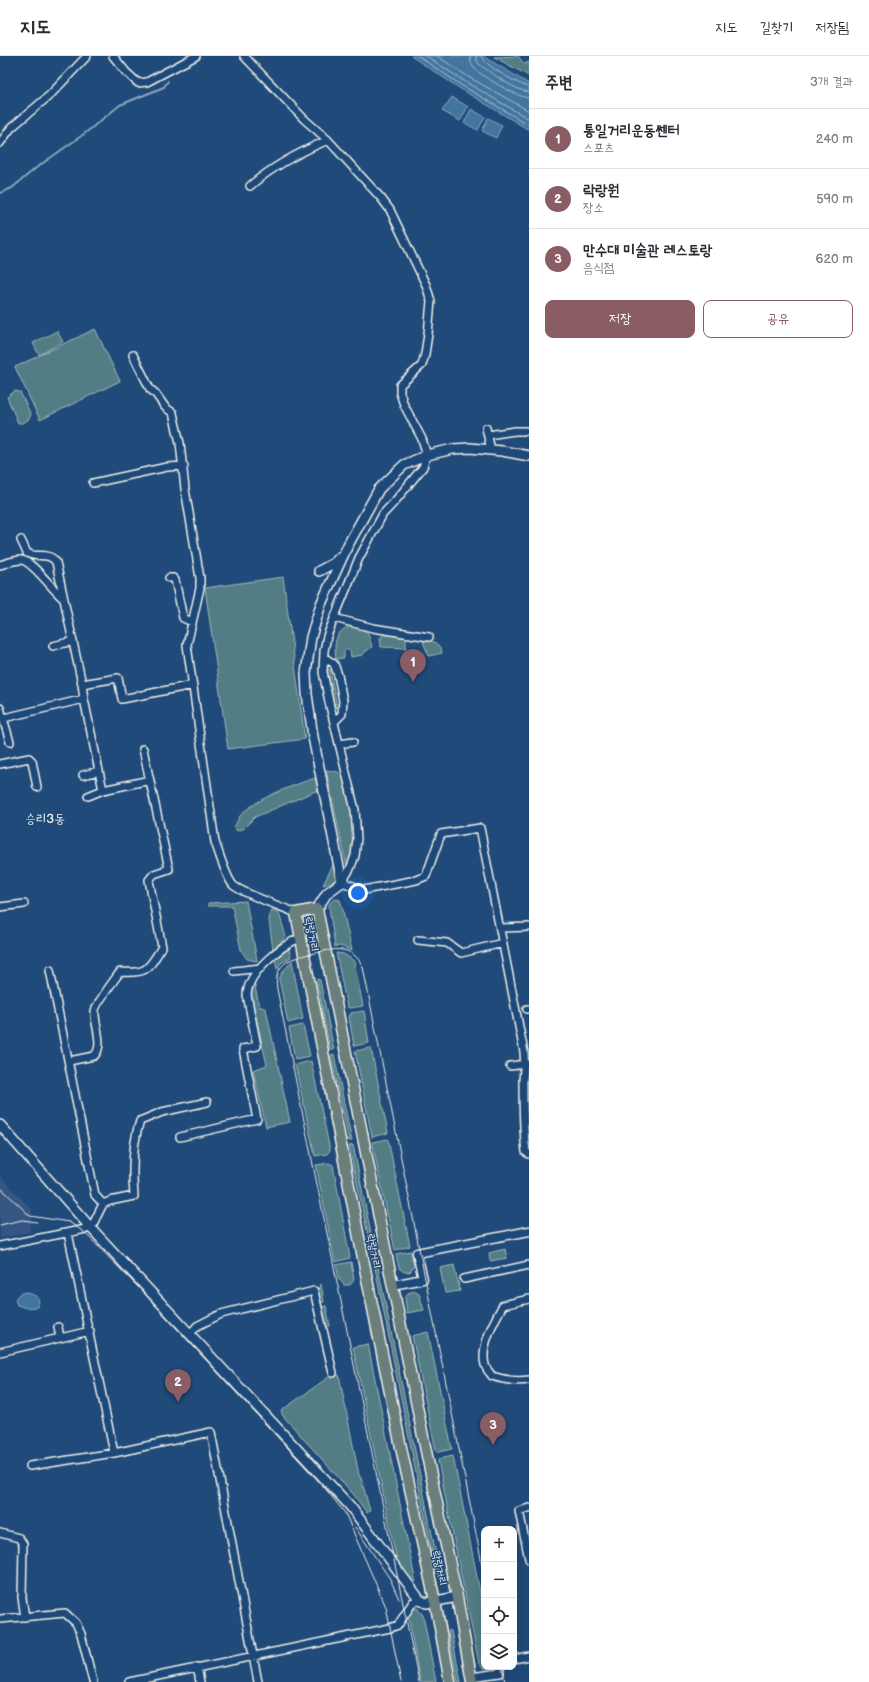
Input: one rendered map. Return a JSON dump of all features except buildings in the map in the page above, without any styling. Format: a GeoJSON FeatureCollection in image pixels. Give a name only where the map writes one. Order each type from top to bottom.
{"type":"FeatureCollection","features":[{"type":"Feature","properties":{"kind":"main road"},"geometry":{"type":"LineString","coordinates":[[317,909],[327,893],[342,882],[308,712],[306,680],[308,656],[321,604],[348,545],[379,489],[390,477],[404,466],[427,455],[470,448],[529,456]]}},
{"type":"Feature","properties":{"kind":"main road"},"geometry":{"type":"LineString","coordinates":[[319,571],[334,563],[348,545]]}},
{"type":"Feature","properties":{"kind":"main road","name":"락랑거리"},"geometry":{"type":"LineString","coordinates":[[450,1682],[435,1602],[403,1457],[300,938],[296,913],[317,909],[456,1598],[471,1680]]}},
{"type":"Feature","properties":{"kind":"main road"},"geometry":{"type":"LineString","coordinates":[[0,1125],[91,1228],[350,1506],[420,1600],[426,1603],[456,1598]]}},
{"type":"Feature","properties":{"kind":"street"},"geometry":{"type":"LineString","coordinates":[[0,143],[16,124],[50,94],[87,56]]}},
{"type":"Feature","properties":{"kind":"street"},"geometry":{"type":"LineString","coordinates":[[113,56],[126,72],[138,82],[147,82],[196,56]]}},
{"type":"Feature","properties":{"kind":"street"},"geometry":{"type":"LineString","coordinates":[[244,56],[304,119],[328,140],[390,210],[426,285],[430,301],[425,354],[422,365],[400,385],[400,392],[404,405],[422,439],[427,455],[423,467],[383,514],[359,558],[327,636],[324,657],[323,672],[355,810],[357,839],[355,856],[350,869],[342,882],[364,890],[416,880],[426,876],[441,834],[480,828],[526,1064],[523,1078],[524,1126],[526,1152],[529,1154]]}},
{"type":"Feature","properties":{"kind":"street"},"geometry":{"type":"LineString","coordinates":[[250,186],[263,174],[296,155],[328,140]]}},
{"type":"Feature","properties":{"kind":"street"},"geometry":{"type":"LineString","coordinates":[[133,355],[150,389],[155,393],[165,407],[173,413],[184,466],[185,489],[200,578],[200,588],[187,644],[215,842],[233,885],[244,892],[296,913]]}},
{"type":"Feature","properties":{"kind":"street"},"geometry":{"type":"LineString","coordinates":[[491,450],[487,432],[529,431]]}},
{"type":"Feature","properties":{"kind":"street"},"geometry":{"type":"LineString","coordinates":[[93,483],[167,467],[184,466]]}},
{"type":"Feature","properties":{"kind":"street"},"geometry":{"type":"LineString","coordinates":[[20,540],[27,553],[30,555],[48,555],[56,562],[103,790]]}},
{"type":"Feature","properties":{"kind":"street"},"geometry":{"type":"LineString","coordinates":[[0,565],[22,560],[30,563],[53,590],[64,599]]}},
{"type":"Feature","properties":{"kind":"street"},"geometry":{"type":"LineString","coordinates":[[169,578],[173,578],[175,580],[183,618],[192,622]]}},
{"type":"Feature","properties":{"kind":"street"},"geometry":{"type":"LineString","coordinates":[[334,618],[374,628],[429,637]]}},
{"type":"Feature","properties":{"kind":"street"},"geometry":{"type":"LineString","coordinates":[[53,646],[73,641]]}},
{"type":"Feature","properties":{"kind":"street"},"geometry":{"type":"LineString","coordinates":[[324,657],[334,664],[338,675],[343,702],[342,714],[334,722]]}},
{"type":"Feature","properties":{"kind":"street"},"geometry":{"type":"LineString","coordinates":[[82,684],[118,678],[122,699],[193,685]]}},
{"type":"Feature","properties":{"kind":"street"},"geometry":{"type":"LineString","coordinates":[[4,718],[84,699]]}},
{"type":"Feature","properties":{"kind":"street"},"geometry":{"type":"LineString","coordinates":[[0,708],[10,742]]}},
{"type":"Feature","properties":{"kind":"street"},"geometry":{"type":"LineString","coordinates":[[340,744],[353,742]]}},
{"type":"Feature","properties":{"kind":"street"},"geometry":{"type":"LineString","coordinates":[[69,1061],[94,1056],[97,1053],[99,1044],[94,1009],[120,972],[136,974],[148,969],[162,947],[149,880],[154,874],[169,869],[143,749]]}},
{"type":"Feature","properties":{"kind":"street"},"geometry":{"type":"LineString","coordinates":[[0,764],[29,758],[32,761],[37,787]]}},
{"type":"Feature","properties":{"kind":"street"},"geometry":{"type":"LineString","coordinates":[[83,775],[99,771]]}},
{"type":"Feature","properties":{"kind":"street"},"geometry":{"type":"LineString","coordinates":[[88,796],[103,790],[150,780]]}},
{"type":"Feature","properties":{"kind":"street"},"geometry":{"type":"LineString","coordinates":[[0,907],[24,904]]}},
{"type":"Feature","properties":{"kind":"street"},"geometry":{"type":"LineString","coordinates":[[500,928],[529,927]]}},
{"type":"Feature","properties":{"kind":"street"},"geometry":{"type":"LineString","coordinates":[[180,1137],[257,1119],[243,1049],[257,1046],[247,995],[247,987],[251,979],[275,954],[288,943],[300,938]]}},
{"type":"Feature","properties":{"kind":"street"},"geometry":{"type":"LineString","coordinates":[[418,940],[447,943],[461,953],[503,943]]}},
{"type":"Feature","properties":{"kind":"street"},"geometry":{"type":"LineString","coordinates":[[234,971],[261,968]]}},
{"type":"Feature","properties":{"kind":"street"},"geometry":{"type":"LineString","coordinates":[[50,970],[95,1195],[103,1204]]}},
{"type":"Feature","properties":{"kind":"street"},"geometry":{"type":"LineString","coordinates":[[510,1066],[526,1064]]}},
{"type":"Feature","properties":{"kind":"street"},"geometry":{"type":"LineString","coordinates":[[0,1246],[91,1228],[103,1204],[134,1196],[133,1175],[136,1133],[140,1121],[162,1112],[207,1102]]}},
{"type":"Feature","properties":{"kind":"street"},"geometry":{"type":"LineString","coordinates":[[393,1285],[423,1279],[417,1253],[529,1231]]}},
{"type":"Feature","properties":{"kind":"street"},"geometry":{"type":"LineString","coordinates":[[68,1233],[90,1331],[114,1453]]}},
{"type":"Feature","properties":{"kind":"street"},"geometry":{"type":"LineString","coordinates":[[464,1279],[529,1265]]}},
{"type":"Feature","properties":{"kind":"street"},"geometry":{"type":"LineString","coordinates":[[190,1334],[197,1326],[221,1314],[314,1291],[333,1373]]}},
{"type":"Feature","properties":{"kind":"street"},"geometry":{"type":"LineString","coordinates":[[529,1299],[503,1305],[490,1329],[485,1351],[485,1365],[492,1376],[502,1379],[521,1381],[529,1380]]}},
{"type":"Feature","properties":{"kind":"street"},"geometry":{"type":"LineString","coordinates":[[58,1327],[60,1338]]}},
{"type":"Feature","properties":{"kind":"street"},"geometry":{"type":"LineString","coordinates":[[0,1352],[90,1331]]}},
{"type":"Feature","properties":{"kind":"street"},"geometry":{"type":"LineString","coordinates":[[30,1466],[114,1453],[211,1432],[237,1562],[252,1656],[258,1682]]}},
{"type":"Feature","properties":{"kind":"street"},"geometry":{"type":"LineString","coordinates":[[529,1508],[519,1510],[529,1559]]}},
{"type":"Feature","properties":{"kind":"street"},"geometry":{"type":"LineString","coordinates":[[0,1533],[19,1538],[23,1544],[22,1598],[24,1617]]}},
{"type":"Feature","properties":{"kind":"street"},"geometry":{"type":"LineString","coordinates":[[129,1682],[390,1628],[398,1625],[413,1602],[420,1600]]}},
{"type":"Feature","properties":{"kind":"street"},"geometry":{"type":"LineString","coordinates":[[0,1619],[65,1613],[76,1623],[93,1682]]}},
{"type":"Feature","properties":{"kind":"street"},"geometry":{"type":"LineString","coordinates":[[517,1658],[529,1656]]}},
{"type":"Feature","properties":{"kind":"street"},"geometry":{"type":"LineString","coordinates":[[197,1667],[200,1682]]}},
{"type":"Feature","properties":{"kind":"street"},"geometry":{"type":"LineString","coordinates":[[471,1680],[500,1673],[500,1670]]}},
{"type":"Feature","properties":{"kind":"shaded area"},"geometry":{"type":"Polygon","coordinates":[[[0,1176],[32,1210],[30,1232],[0,1238],[0,1176]]]}},
{"type":"Feature","properties":{"kind":"green space"},"geometry":{"type":"Polygon","coordinates":[[[518,56],[524,64],[529,62],[529,76],[494,57],[518,56]]]}},
{"type":"Feature","properties":{"kind":"green space"},"geometry":{"type":"Polygon","coordinates":[[[95,329],[120,381],[40,420],[15,367],[95,329]]]}},
{"type":"Feature","properties":{"kind":"green space"},"geometry":{"type":"Polygon","coordinates":[[[57,331],[63,342],[39,355],[33,343],[57,331]]]}},
{"type":"Feature","properties":{"kind":"green space"},"geometry":{"type":"Polygon","coordinates":[[[15,391],[20,392],[31,415],[29,419],[23,423],[18,423],[7,397],[15,391]]]}},
{"type":"Feature","properties":{"kind":"green space"},"geometry":{"type":"Polygon","coordinates":[[[283,577],[305,739],[228,749],[205,588],[283,577]]]}},
{"type":"Feature","properties":{"kind":"green space"},"geometry":{"type":"Polygon","coordinates":[[[351,626],[361,628],[368,633],[372,647],[363,655],[351,657],[350,650],[344,650],[344,658],[336,659],[336,639],[341,631],[351,626]]]}},
{"type":"Feature","properties":{"kind":"green space"},"geometry":{"type":"Polygon","coordinates":[[[385,634],[406,637],[406,648],[381,647],[380,638],[385,634]]]}},
{"type":"Feature","properties":{"kind":"green space"},"geometry":{"type":"Polygon","coordinates":[[[425,639],[436,643],[440,647],[442,653],[429,656],[423,642],[425,639]]]}},
{"type":"Feature","properties":{"kind":"green space"},"geometry":{"type":"Polygon","coordinates":[[[328,669],[330,670],[337,706],[335,708],[327,671],[328,669]]]}},
{"type":"Feature","properties":{"kind":"green space"},"geometry":{"type":"Polygon","coordinates":[[[326,770],[338,772],[343,777],[347,784],[352,805],[354,836],[347,867],[326,770]]]}},
{"type":"Feature","properties":{"kind":"green space"},"geometry":{"type":"Polygon","coordinates":[[[315,778],[318,790],[255,817],[244,828],[237,831],[234,827],[240,816],[246,810],[264,798],[296,784],[315,778]]]}},
{"type":"Feature","properties":{"kind":"green space"},"geometry":{"type":"Polygon","coordinates":[[[335,861],[336,881],[323,885],[335,861]]]}},
{"type":"Feature","properties":{"kind":"green space"},"geometry":{"type":"Polygon","coordinates":[[[337,899],[340,900],[342,906],[352,951],[341,946],[335,947],[329,907],[332,901],[337,899]]]}},
{"type":"Feature","properties":{"kind":"green space"},"geometry":{"type":"Polygon","coordinates":[[[246,901],[257,961],[247,959],[241,950],[232,906],[208,906],[208,903],[246,901]]]}},
{"type":"Feature","properties":{"kind":"green space"},"geometry":{"type":"Polygon","coordinates":[[[273,910],[279,913],[286,937],[273,950],[269,920],[270,911],[273,910]]]}},
{"type":"Feature","properties":{"kind":"green space"},"geometry":{"type":"Polygon","coordinates":[[[288,946],[291,957],[281,963],[277,969],[275,959],[284,948],[288,946]]]}},
{"type":"Feature","properties":{"kind":"green space"},"geometry":{"type":"Polygon","coordinates":[[[336,953],[344,954],[354,961],[363,1006],[347,1007],[336,953]]]}},
{"type":"Feature","properties":{"kind":"green space"},"geometry":{"type":"Polygon","coordinates":[[[292,961],[303,1019],[288,1023],[279,979],[283,971],[292,961]]]}},
{"type":"Feature","properties":{"kind":"green space"},"geometry":{"type":"Polygon","coordinates":[[[318,979],[320,980],[334,1050],[330,1050],[317,981],[318,979]]]}},
{"type":"Feature","properties":{"kind":"green space"},"geometry":{"type":"Polygon","coordinates":[[[254,981],[259,1006],[266,1009],[290,1122],[266,1127],[253,1070],[267,1065],[250,991],[254,981]]]}},
{"type":"Feature","properties":{"kind":"green space"},"geometry":{"type":"Polygon","coordinates":[[[364,1011],[369,1043],[354,1046],[349,1017],[351,1013],[364,1011]]]}},
{"type":"Feature","properties":{"kind":"green space"},"geometry":{"type":"Polygon","coordinates":[[[303,1025],[310,1056],[295,1059],[289,1028],[303,1025]]]}},
{"type":"Feature","properties":{"kind":"green space"},"geometry":{"type":"Polygon","coordinates":[[[371,1048],[388,1133],[372,1137],[355,1051],[371,1048]]]}},
{"type":"Feature","properties":{"kind":"green space"},"geometry":{"type":"Polygon","coordinates":[[[334,1054],[352,1141],[349,1141],[331,1055],[334,1054]]]}},
{"type":"Feature","properties":{"kind":"green space"},"geometry":{"type":"Polygon","coordinates":[[[311,1061],[330,1150],[327,1154],[315,1156],[295,1065],[311,1061]]]}},
{"type":"Feature","properties":{"kind":"green space"},"geometry":{"type":"Polygon","coordinates":[[[388,1139],[410,1246],[395,1250],[372,1142],[388,1139]]]}},
{"type":"Feature","properties":{"kind":"green space"},"geometry":{"type":"Polygon","coordinates":[[[353,1145],[375,1254],[372,1254],[349,1146],[353,1145]]]}},
{"type":"Feature","properties":{"kind":"green space"},"geometry":{"type":"Polygon","coordinates":[[[329,1163],[333,1165],[350,1258],[335,1262],[316,1165],[329,1163]]]}},
{"type":"Feature","properties":{"kind":"green space"},"geometry":{"type":"Polygon","coordinates":[[[505,1249],[507,1258],[490,1261],[489,1253],[505,1249]]]}},
{"type":"Feature","properties":{"kind":"green space"},"geometry":{"type":"Polygon","coordinates":[[[411,1251],[414,1266],[410,1272],[404,1272],[399,1268],[396,1254],[411,1251]]]}},
{"type":"Feature","properties":{"kind":"green space"},"geometry":{"type":"Polygon","coordinates":[[[376,1257],[440,1574],[438,1575],[434,1563],[373,1258],[376,1257]]]}},
{"type":"Feature","properties":{"kind":"green space"},"geometry":{"type":"Polygon","coordinates":[[[351,1262],[354,1280],[350,1285],[344,1285],[339,1279],[336,1265],[351,1262]]]}},
{"type":"Feature","properties":{"kind":"green space"},"geometry":{"type":"Polygon","coordinates":[[[454,1265],[460,1291],[445,1293],[440,1268],[454,1265]]]}},
{"type":"Feature","properties":{"kind":"green space"},"geometry":{"type":"Polygon","coordinates":[[[321,1284],[324,1302],[319,1303],[317,1290],[321,1284]]]}},
{"type":"Feature","properties":{"kind":"green space"},"geometry":{"type":"Polygon","coordinates":[[[414,1291],[419,1294],[424,1310],[407,1313],[405,1298],[408,1293],[414,1291]]]}},
{"type":"Feature","properties":{"kind":"green space"},"geometry":{"type":"Polygon","coordinates":[[[326,1306],[330,1326],[324,1327],[320,1307],[326,1306]]]}},
{"type":"Feature","properties":{"kind":"green space"},"geometry":{"type":"Polygon","coordinates":[[[428,1332],[452,1449],[439,1452],[436,1451],[412,1336],[428,1332]]]}},
{"type":"Feature","properties":{"kind":"green space"},"geometry":{"type":"Polygon","coordinates":[[[368,1344],[416,1582],[413,1582],[397,1562],[353,1347],[368,1344]]]}},
{"type":"Feature","properties":{"kind":"green space"},"geometry":{"type":"Polygon","coordinates":[[[339,1375],[359,1475],[370,1511],[367,1513],[354,1495],[283,1416],[281,1411],[330,1376],[339,1375]]]}},
{"type":"Feature","properties":{"kind":"green space"},"geometry":{"type":"Polygon","coordinates":[[[453,1456],[481,1597],[481,1666],[479,1664],[438,1461],[439,1459],[453,1456]]]}},
{"type":"Feature","properties":{"kind":"green space"},"geometry":{"type":"Polygon","coordinates":[[[417,1608],[423,1615],[436,1682],[420,1682],[408,1615],[411,1610],[417,1608]]]}},
{"type":"Feature","properties":{"kind":"green space"},"geometry":{"type":"Polygon","coordinates":[[[449,1630],[451,1631],[461,1682],[458,1682],[448,1632],[449,1630]]]}},
{"type":"Feature","properties":{"kind":"water"},"geometry":{"type":"Polygon","coordinates":[[[411,56],[483,56],[529,84],[529,130],[459,88],[411,56]]]}},
{"type":"Feature","properties":{"kind":"water"},"geometry":{"type":"Polygon","coordinates":[[[452,97],[468,107],[460,121],[442,111],[452,97]]]}},
{"type":"Feature","properties":{"kind":"water"},"geometry":{"type":"Polygon","coordinates":[[[471,109],[485,117],[478,130],[464,123],[471,109]]]}},
{"type":"Feature","properties":{"kind":"water"},"geometry":{"type":"Polygon","coordinates":[[[488,118],[502,125],[496,138],[482,131],[488,118]]]}},
{"type":"Feature","properties":{"kind":"water"},"geometry":{"type":"Polygon","coordinates":[[[26,1292],[38,1297],[39,1301],[37,1307],[26,1308],[17,1305],[15,1299],[19,1294],[26,1292]]]}},
{"type":"Feature","properties":{"kind":"waterway"},"geometry":{"type":"LineString","coordinates":[[0,193],[12,188],[36,168],[84,134],[120,105],[164,87],[168,81]]}},
{"type":"Feature","properties":{"kind":"tram line"},"geometry":{"type":"LineString","coordinates":[[419,1682],[277,989],[278,972],[286,962],[292,959],[329,950],[342,950],[348,951],[354,955],[363,967],[482,1562]]}},
{"type":"Feature","properties":{"kind":"tram line"},"geometry":{"type":"LineString","coordinates":[[0,1187],[30,1216],[69,1222],[84,1232],[144,1293],[324,1487],[345,1513],[386,1607],[401,1682]]}},
{"type":"Feature","properties":{"kind":"tram line"},"geometry":{"type":"LineString","coordinates":[[0,1225],[22,1220],[37,1222]]}},
{"type":"Feature","properties":{"kind":"tram line"},"geometry":{"type":"LineString","coordinates":[[355,1527],[390,1579],[399,1599]]}},
{"type":"Feature","properties":{"kind":"tram line"},"geometry":{"type":"LineString","coordinates":[[503,1670],[505,1682]]}},
{"type":"Feature","properties":{"kind":"place","name":"통일거리운동쎈터"},"geometry":{"type":"Point","coordinates":[413,682]}},
{"type":"Feature","properties":{"kind":"place","name":"락랑원"},"geometry":{"type":"Point","coordinates":[178,1402]}},
{"type":"Feature","properties":{"kind":"place","name":"만수대 미술관 레스토랑"},"geometry":{"type":"Point","coordinates":[493,1445]}},
{"type":"Feature","properties":{"kind":"district","name":"승리3동"},"geometry":{"type":"Point","coordinates":[45,818]}}]}
